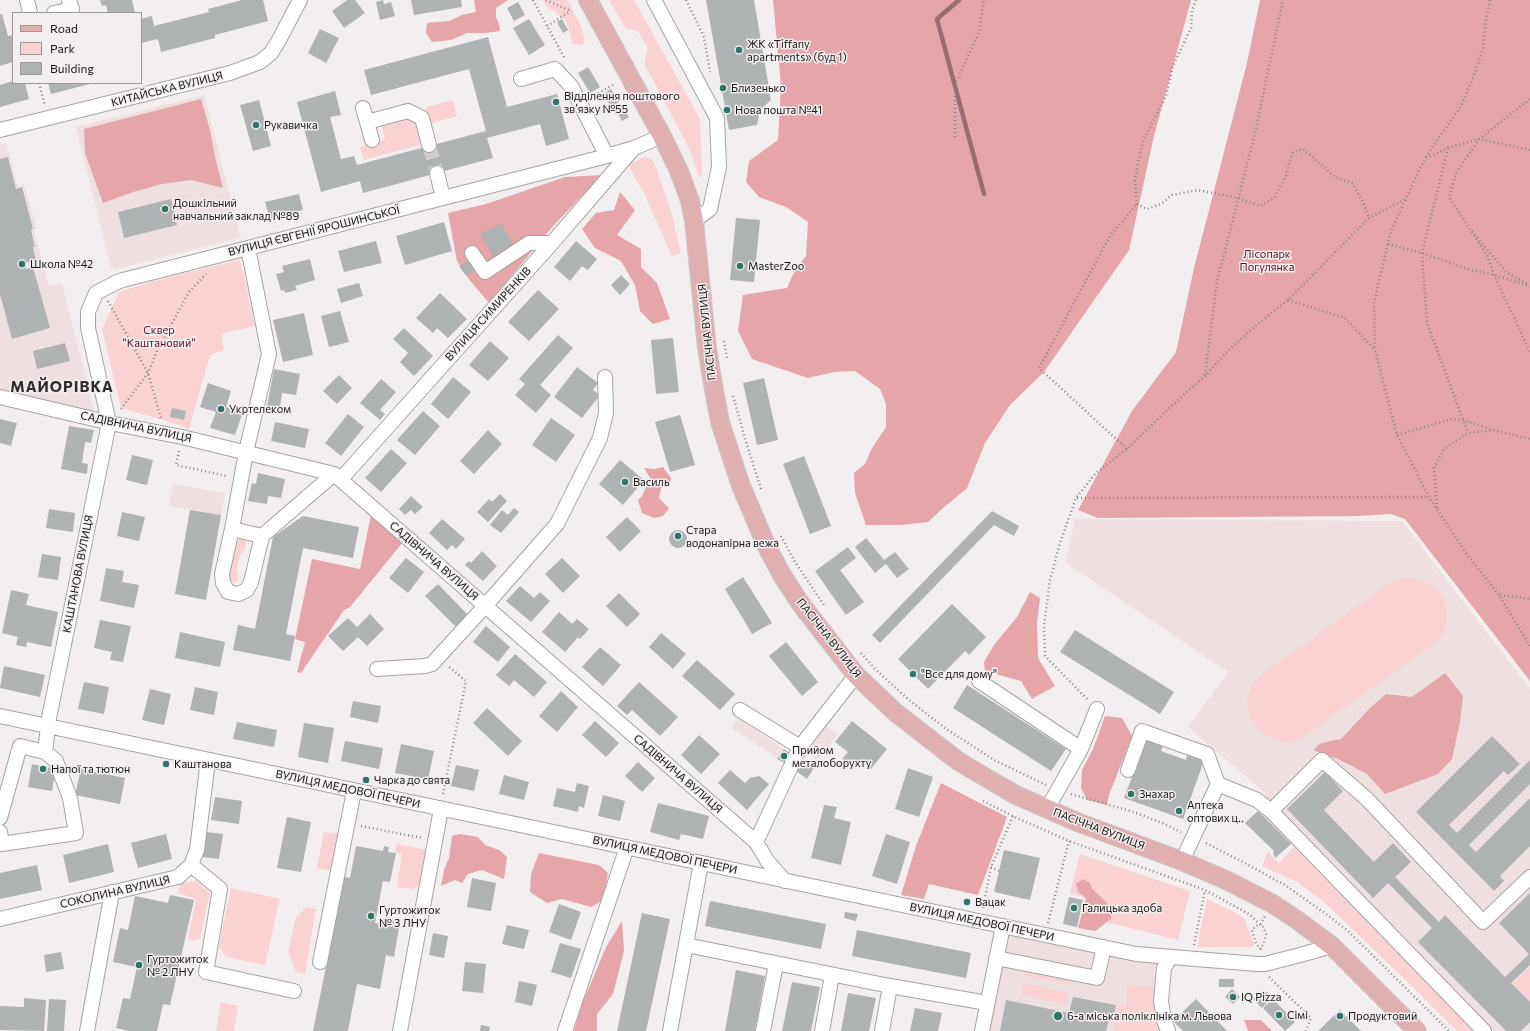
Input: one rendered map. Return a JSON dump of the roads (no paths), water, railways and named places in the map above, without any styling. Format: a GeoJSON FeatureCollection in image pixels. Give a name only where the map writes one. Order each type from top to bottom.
{"type":"FeatureCollection","features":[{"type":"Feature","properties":{"kind":"main road","name":"ПАСІЧНА ВУЛИЦЯ"},"geometry":{"type":"LineString","coordinates":[[588,0],[662,136],[684,183],[694,221],[707,348],[720,422],[741,486],[767,547],[782,575],[821,632],[856,674],[895,712],[958,761],[1016,795],[1077,822],[1182,861],[1228,881],[1273,904],[1332,946],[1417,1031]]}},
{"type":"Feature","properties":{"kind":"street"},"geometry":{"type":"LineString","coordinates":[[27,0],[30,12]]}},
{"type":"Feature","properties":{"kind":"street"},"geometry":{"type":"LineString","coordinates":[[58,12],[72,9],[69,0]]}},
{"type":"Feature","properties":{"kind":"street","name":"КИТАЙСЬКА ВУЛИЦЯ"},"geometry":{"type":"LineString","coordinates":[[0,130],[230,73],[260,62],[271,52],[280,40],[300,0]]}},
{"type":"Feature","properties":{"kind":"street"},"geometry":{"type":"LineString","coordinates":[[654,0],[717,118],[719,167],[710,209],[694,221]]}},
{"type":"Feature","properties":{"kind":"street"},"geometry":{"type":"LineString","coordinates":[[521,80],[555,69],[571,86],[607,156]]}},
{"type":"Feature","properties":{"kind":"street"},"geometry":{"type":"LineString","coordinates":[[363,108],[372,140]]}},
{"type":"Feature","properties":{"kind":"street"},"geometry":{"type":"LineString","coordinates":[[367,122],[408,111],[422,118],[429,145]]}},
{"type":"Feature","properties":{"kind":"street","name":"ВУЛИЦЯ ЄВГЕНІЇ ЯРОШИНСЬКОЇ"},"geometry":{"type":"LineString","coordinates":[[114,417],[88,328],[88,312],[96,293],[117,282],[607,156],[634,148],[662,136]]}},
{"type":"Feature","properties":{"kind":"street","name":"ВУЛИЦЯ СИМИРЕНКІВ"},"geometry":{"type":"LineString","coordinates":[[262,536],[337,476],[552,243],[634,148]]}},
{"type":"Feature","properties":{"kind":"street"},"geometry":{"type":"LineString","coordinates":[[437,173],[443,198]]}},
{"type":"Feature","properties":{"kind":"street"},"geometry":{"type":"LineString","coordinates":[[472,254],[485,272],[529,243],[552,243]]}},
{"type":"Feature","properties":{"kind":"street"},"geometry":{"type":"LineString","coordinates":[[232,529],[262,536],[250,586],[242,593],[228,592],[222,579],[246,452],[269,354],[248,248]]}},
{"type":"Feature","properties":{"kind":"street"},"geometry":{"type":"LineString","coordinates":[[377,669],[428,666],[486,606],[557,524],[600,438],[606,413],[605,377]]}},
{"type":"Feature","properties":{"kind":"street","name":"САДІВНИЧА ВУЛИЦЯ"},"geometry":{"type":"LineString","coordinates":[[0,397],[114,417],[166,433],[337,476],[756,842],[768,862],[785,881]]}},
{"type":"Feature","properties":{"kind":"street","name":"КАШТАНОВА ВУЛИЦЯ"},"geometry":{"type":"LineString","coordinates":[[45,752],[48,726],[114,417]]}},
{"type":"Feature","properties":{"kind":"street"},"geometry":{"type":"LineString","coordinates":[[756,842],[800,747],[856,674]]}},
{"type":"Feature","properties":{"kind":"street"},"geometry":{"type":"LineString","coordinates":[[979,681],[1082,748]]}},
{"type":"Feature","properties":{"kind":"street"},"geometry":{"type":"LineString","coordinates":[[1047,809],[1082,748],[1097,709]]}},
{"type":"Feature","properties":{"kind":"street"},"geometry":{"type":"LineString","coordinates":[[740,710],[800,747]]}},
{"type":"Feature","properties":{"kind":"street","name":"ВУЛИЦЯ МЕДОВОЇ ПЕЧЕРИ"},"geometry":{"type":"LineString","coordinates":[[0,716],[1136,954],[1170,958],[1265,964],[1332,946]]}},
{"type":"Feature","properties":{"kind":"street"},"geometry":{"type":"LineString","coordinates":[[1128,770],[1142,731],[1207,754],[1218,784],[1182,861]]}},
{"type":"Feature","properties":{"kind":"street"},"geometry":{"type":"LineString","coordinates":[[0,818],[20,746],[45,752],[56,761],[70,798],[76,833],[2,844],[0,832]]}},
{"type":"Feature","properties":{"kind":"street"},"geometry":{"type":"LineString","coordinates":[[208,760],[197,850],[191,866],[220,888],[206,972],[294,991]]}},
{"type":"Feature","properties":{"kind":"street"},"geometry":{"type":"LineString","coordinates":[[1271,811],[1322,760],[1367,799],[1483,922],[1530,877]]}},
{"type":"Feature","properties":{"kind":"street"},"geometry":{"type":"LineString","coordinates":[[1218,784],[1257,800],[1271,811],[1484,1031]]}},
{"type":"Feature","properties":{"kind":"street"},"geometry":{"type":"LineString","coordinates":[[320,962],[354,790]]}},
{"type":"Feature","properties":{"kind":"street"},"geometry":{"type":"LineString","coordinates":[[400,1031],[441,809]]}},
{"type":"Feature","properties":{"kind":"street"},"geometry":{"type":"LineString","coordinates":[[565,1031],[627,847]]}},
{"type":"Feature","properties":{"kind":"street"},"geometry":{"type":"LineString","coordinates":[[670,1031],[701,863]]}},
{"type":"Feature","properties":{"kind":"street","name":"СОКОЛИНА ВУЛИЦЯ"},"geometry":{"type":"LineString","coordinates":[[0,919],[178,877],[191,866]]}},
{"type":"Feature","properties":{"kind":"street"},"geometry":{"type":"LineString","coordinates":[[87,1031],[112,892]]}},
{"type":"Feature","properties":{"kind":"street"},"geometry":{"type":"LineString","coordinates":[[982,1031],[1003,926]]}},
{"type":"Feature","properties":{"kind":"street"},"geometry":{"type":"LineString","coordinates":[[686,945],[832,975],[987,1003]]}},
{"type":"Feature","properties":{"kind":"street"},"geometry":{"type":"LineString","coordinates":[[996,958],[1098,978],[1104,947]]}},
{"type":"Feature","properties":{"kind":"street"},"geometry":{"type":"LineString","coordinates":[[1168,1031],[1160,1001],[1164,968],[1170,958]]}},
{"type":"Feature","properties":{"kind":"street"},"geometry":{"type":"LineString","coordinates":[[763,1031],[776,964]]}},
{"type":"Feature","properties":{"kind":"street"},"geometry":{"type":"LineString","coordinates":[[822,1031],[832,975]]}},
{"type":"Feature","properties":{"kind":"street"},"geometry":{"type":"LineString","coordinates":[[882,1031],[890,986]]}},
{"type":"Feature","properties":{"kind":"waterway"},"geometry":{"type":"LineString","coordinates":[[959,0],[937,19],[984,194]]}},
{"type":"Feature","properties":{"kind":"tunnel"},"geometry":{"type":"LineString","coordinates":[[429,145],[437,173]]}},
{"type":"Feature","properties":{"kind":"place","name":"ЖК «Tiffany apartments» (буд 1)"},"geometry":{"type":"Point","coordinates":[739,50]}},
{"type":"Feature","properties":{"kind":"place","name":"Близенько"},"geometry":{"type":"Point","coordinates":[723,88]}},
{"type":"Feature","properties":{"kind":"place","name":"Відділення поштового зв’язку №55"},"geometry":{"type":"Point","coordinates":[556,102]}},
{"type":"Feature","properties":{"kind":"place","name":"Нова пошта №41"},"geometry":{"type":"Point","coordinates":[727,110]}},
{"type":"Feature","properties":{"kind":"place","name":"Рукавичка"},"geometry":{"type":"Point","coordinates":[256,125]}},
{"type":"Feature","properties":{"kind":"place","name":"Дошкільний навчальний заклад №89"},"geometry":{"type":"Point","coordinates":[165,209]}},
{"type":"Feature","properties":{"kind":"place","name":"Школа №42"},"geometry":{"type":"Point","coordinates":[22,264]}},
{"type":"Feature","properties":{"kind":"place","name":"MasterZoo"},"geometry":{"type":"Point","coordinates":[740,266]}},
{"type":"Feature","properties":{"kind":"place","name":"Укртелеком"},"geometry":{"type":"Point","coordinates":[221,409]}},
{"type":"Feature","properties":{"kind":"place","name":"Василь"},"geometry":{"type":"Point","coordinates":[625,482]}},
{"type":"Feature","properties":{"kind":"place","name":"Стара водонапірна вежа"},"geometry":{"type":"Point","coordinates":[678,536]}},
{"type":"Feature","properties":{"kind":"place","name":"\"Все для дому\""},"geometry":{"type":"Point","coordinates":[913,674]}},
{"type":"Feature","properties":{"kind":"place","name":"Прийом металоборухту"},"geometry":{"type":"Point","coordinates":[784,756]}},
{"type":"Feature","properties":{"kind":"place","name":"Каштанова"},"geometry":{"type":"Point","coordinates":[166,764]}},
{"type":"Feature","properties":{"kind":"place","name":"Напої та тютюн"},"geometry":{"type":"Point","coordinates":[43,769]}},
{"type":"Feature","properties":{"kind":"place","name":"Чарка до свята"},"geometry":{"type":"Point","coordinates":[366,780]}},
{"type":"Feature","properties":{"kind":"place","name":"Знахар"},"geometry":{"type":"Point","coordinates":[1131,794]}},
{"type":"Feature","properties":{"kind":"place","name":"Аптека оптових ц‥"},"geometry":{"type":"Point","coordinates":[1179,811]}},
{"type":"Feature","properties":{"kind":"place","name":"Вацак"},"geometry":{"type":"Point","coordinates":[967,902]}},
{"type":"Feature","properties":{"kind":"place","name":"Галицька здоба"},"geometry":{"type":"Point","coordinates":[1074,908]}},
{"type":"Feature","properties":{"kind":"place","name":"Гуртожиток № 3 ЛНУ"},"geometry":{"type":"Point","coordinates":[371,916]}},
{"type":"Feature","properties":{"kind":"place","name":"Гуртожиток № 2 ЛНУ"},"geometry":{"type":"Point","coordinates":[139,965]}},
{"type":"Feature","properties":{"kind":"place","name":"IQ Pizza"},"geometry":{"type":"Point","coordinates":[1233,997]}},
{"type":"Feature","properties":{"kind":"place","name":"Сімі"},"geometry":{"type":"Point","coordinates":[1279,1015]}},
{"type":"Feature","properties":{"kind":"place","name":"6-а міська поліклініка м. Львова"},"geometry":{"type":"Point","coordinates":[1058,1016]}},
{"type":"Feature","properties":{"kind":"place","name":"Продуктовий"},"geometry":{"type":"Point","coordinates":[1340,1016]}},
{"type":"Feature","properties":{"kind":"district","name":"МАЙОРІВКА"},"geometry":{"type":"Point","coordinates":[62,387]}},
{"type":"Feature","properties":{"kind":"park label","name":"Лісопарк Погулянка"},"geometry":{"type":"Point","coordinates":[1267,260]}},
{"type":"Feature","properties":{"kind":"park label","name":"Сквер “Каштановий“"},"geometry":{"type":"Point","coordinates":[159,336]}}]}
